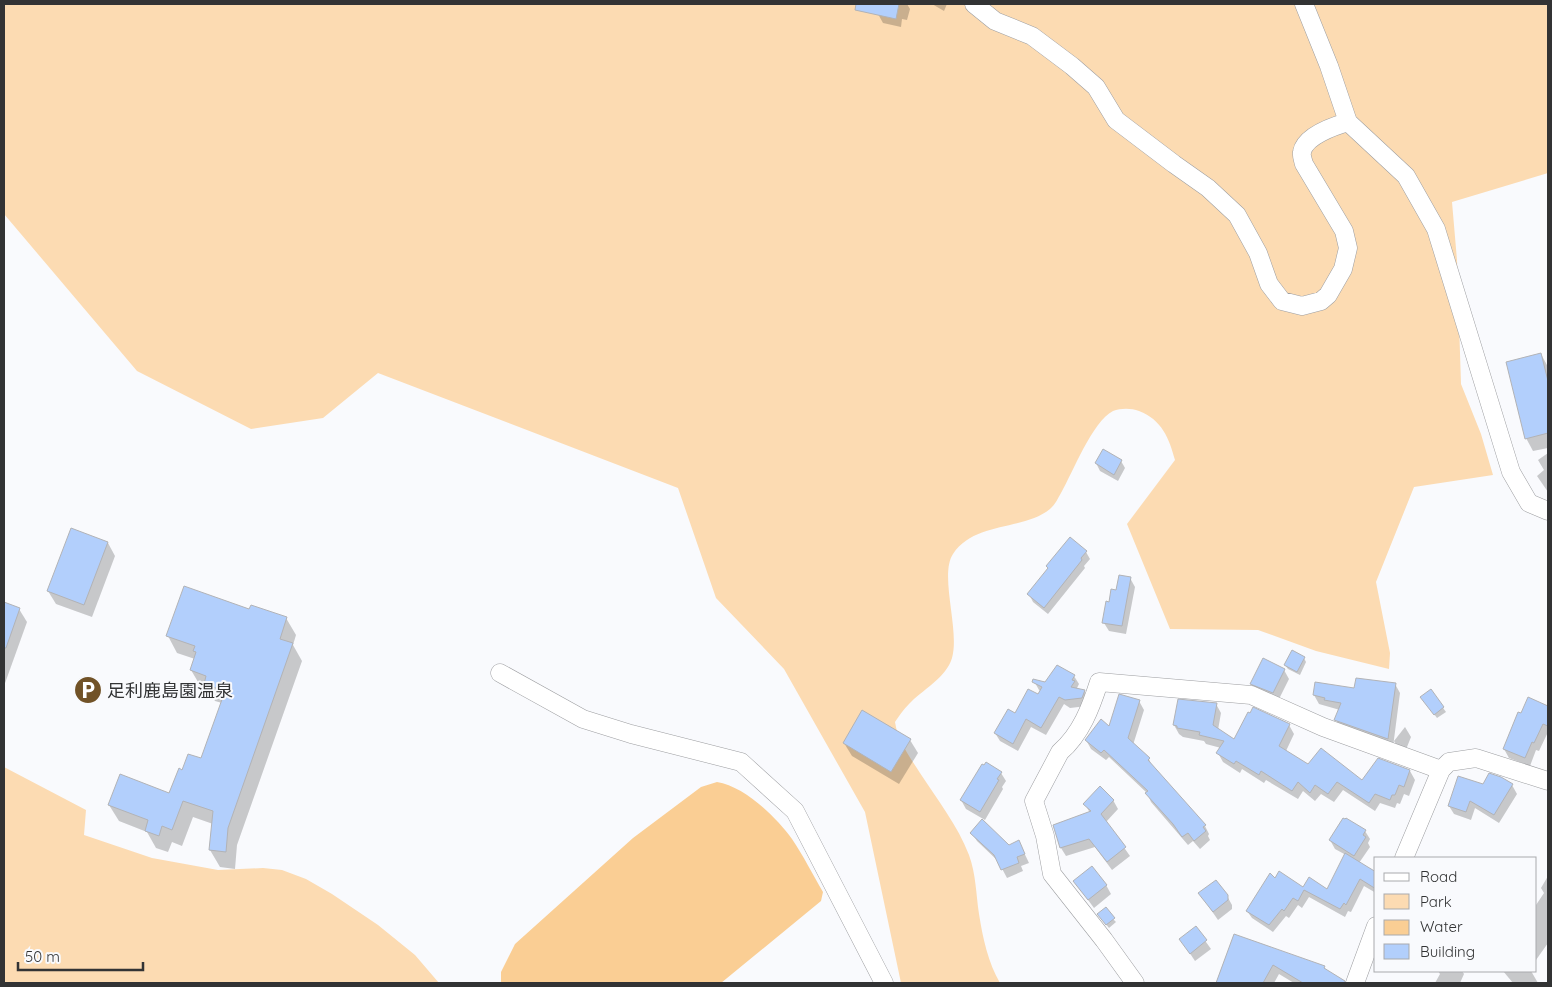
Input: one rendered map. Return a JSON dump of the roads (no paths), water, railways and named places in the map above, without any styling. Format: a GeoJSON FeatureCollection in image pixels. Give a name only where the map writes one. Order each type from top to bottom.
{"type":"FeatureCollection","features":[{"type":"Feature","properties":{"kind":"street"},"geometry":{"type":"LineString","coordinates":[[974,4],[995,21],[1032,36],[1072,66],[1096,87],[1116,120],[1208,188],[1237,215],[1258,252],[1269,284],[1282,301],[1292,305],[1302,306],[1321,301],[1328,295],[1343,269],[1348,248],[1344,231],[1304,164],[1302,152],[1308,140],[1331,127],[1348,122]]}},
{"type":"Feature","properties":{"kind":"street"},"geometry":{"type":"LineString","coordinates":[[1304,4],[1329,66],[1348,122],[1406,176],[1436,229],[1511,472],[1529,503],[1548,511]]}},
{"type":"Feature","properties":{"kind":"street"},"geometry":{"type":"LineString","coordinates":[[500,673],[583,719],[631,734],[741,762],[795,811],[884,983]]}},
{"type":"Feature","properties":{"kind":"street"},"geometry":{"type":"LineString","coordinates":[[1135,983],[1052,874],[1045,836],[1034,801],[1060,752],[1082,725],[1099,682],[1251,695],[1323,727],[1441,770]]}},
{"type":"Feature","properties":{"kind":"street"},"geometry":{"type":"LineString","coordinates":[[1404,857],[1441,770],[1450,762],[1476,758],[1548,781]]}},
{"type":"Feature","properties":{"kind":"street"},"geometry":{"type":"LineString","coordinates":[[1355,983],[1374,931]]}},
{"type":"Feature","properties":{"kind":"water"},"geometry":{"type":"Polygon","coordinates":[[[717,782],[748,796],[768,812],[785,830],[823,892],[821,901],[721,983],[501,983],[501,972],[515,944],[633,838],[701,787],[717,782]]]}},
{"type":"Feature","properties":{"kind":"place","name":"足利鹿島園温泉"},"geometry":{"type":"Point","coordinates":[88,690]}}]}
